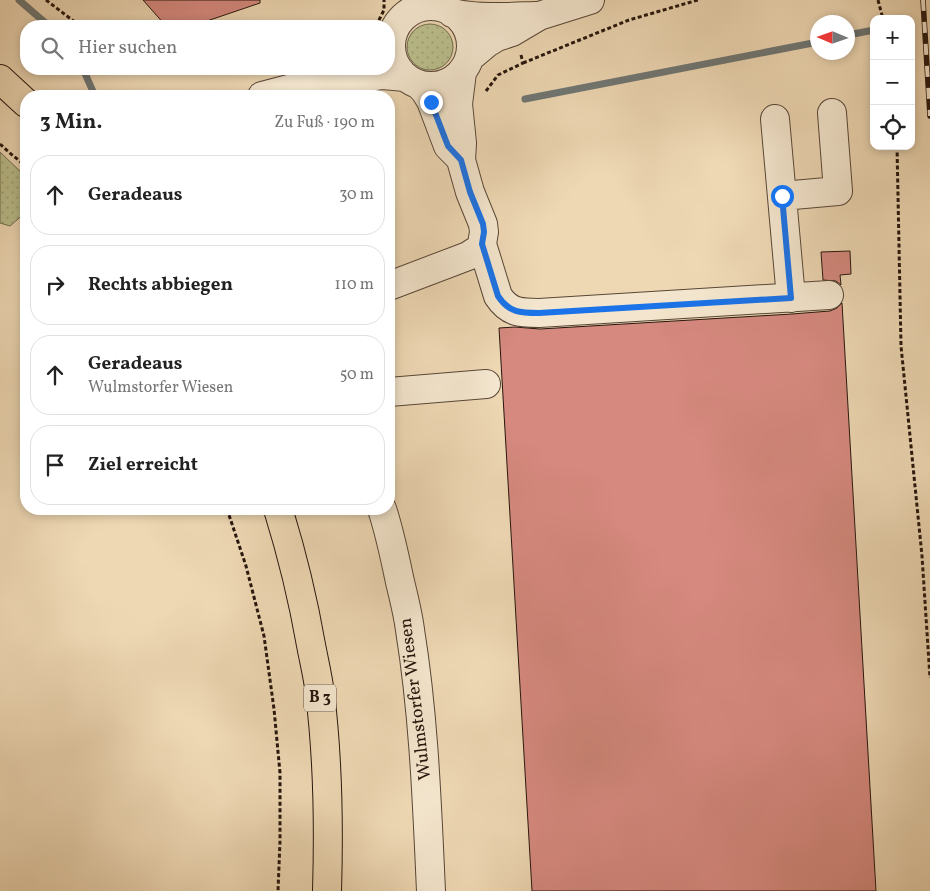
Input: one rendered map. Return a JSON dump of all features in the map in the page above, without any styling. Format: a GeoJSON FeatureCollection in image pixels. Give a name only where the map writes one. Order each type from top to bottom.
{"type":"FeatureCollection","features":[{"type":"Feature","properties":{"kind":"main road"},"geometry":{"type":"LineString","coordinates":[[0,79],[20,97]]}},
{"type":"Feature","properties":{"kind":"main road","name":"B 3"},"geometry":{"type":"LineString","coordinates":[[280,515],[302,597],[320,693],[326,768],[328,891]]}},
{"type":"Feature","properties":{"kind":"street"},"geometry":{"type":"LineString","coordinates":[[281,90],[327,75],[342,81],[383,75],[412,80],[429,86],[440,85],[450,81],[487,43],[512,32],[539,16],[590,0]]}},
{"type":"Feature","properties":{"kind":"street"},"geometry":{"type":"LineString","coordinates":[[395,22],[417,9],[427,7],[442,7],[481,17],[539,16]]}},
{"type":"Feature","properties":{"kind":"street"},"geometry":{"type":"LineString","coordinates":[[442,7],[463,23],[468,33],[470,44],[458,104],[462,143],[461,160],[470,192],[483,224],[482,244],[498,296],[507,306],[519,312],[549,312],[829,295]]}},
{"type":"Feature","properties":{"kind":"street"},"geometry":{"type":"LineString","coordinates":[[395,62],[398,68],[425,91],[448,146],[461,160]]}},
{"type":"Feature","properties":{"kind":"street"},"geometry":{"type":"LineString","coordinates":[[782,196],[838,191],[832,113]]}},
{"type":"Feature","properties":{"kind":"street"},"geometry":{"type":"LineString","coordinates":[[775,119],[791,298]]}},
{"type":"Feature","properties":{"kind":"street"},"geometry":{"type":"LineString","coordinates":[[395,284],[468,256],[474,253],[482,244]]}},
{"type":"Feature","properties":{"kind":"street"},"geometry":{"type":"LineString","coordinates":[[395,392],[486,384]]}},
{"type":"Feature","properties":{"kind":"street","name":"Wulmstorfer Wiesen"},"geometry":{"type":"LineString","coordinates":[[384,515],[410,629],[417,679],[427,788],[431,891]]}},
{"type":"Feature","properties":{"kind":"path"},"geometry":{"type":"LineString","coordinates":[[46,0],[72,20]]}},
{"type":"Feature","properties":{"kind":"path"},"geometry":{"type":"LineString","coordinates":[[384,0],[384,10],[389,20]]}},
{"type":"Feature","properties":{"kind":"path"},"geometry":{"type":"LineString","coordinates":[[523,63],[629,20],[698,0]]}},
{"type":"Feature","properties":{"kind":"path"},"geometry":{"type":"LineString","coordinates":[[878,0],[882,15]]}},
{"type":"Feature","properties":{"kind":"path"},"geometry":{"type":"LineString","coordinates":[[0,144],[20,162]]}},
{"type":"Feature","properties":{"kind":"path"},"geometry":{"type":"LineString","coordinates":[[898,150],[901,346],[922,556],[930,678]]}},
{"type":"Feature","properties":{"kind":"path"},"geometry":{"type":"LineString","coordinates":[[229,515],[246,566],[264,636],[274,709],[280,773],[278,891]]}},
{"type":"Feature","properties":{"kind":"green space"},"geometry":{"type":"Polygon","coordinates":[[[430,24],[443,28],[449,34],[453,47],[449,60],[443,66],[430,70],[417,66],[411,60],[407,47],[411,34],[417,28],[430,24]]]}},
{"type":"Feature","properties":{"kind":"green space"},"geometry":{"type":"Polygon","coordinates":[[[0,152],[20,171],[20,217],[10,226],[0,223],[0,152]]]}},
{"type":"Feature","properties":{"kind":"building"},"geometry":{"type":"Polygon","coordinates":[[[143,0],[260,0],[260,3],[210,20],[161,20],[143,0]]]}},
{"type":"Feature","properties":{"kind":"building"},"geometry":{"type":"Polygon","coordinates":[[[850,251],[851,274],[840,275],[841,285],[836,281],[823,280],[821,252],[850,251]]]}},
{"type":"Feature","properties":{"kind":"building"},"geometry":{"type":"Polygon","coordinates":[[[842,303],[876,891],[532,891],[499,328],[540,329],[792,314],[830,311],[842,303]]]}},
{"type":"Feature","properties":{"kind":"waterway"},"geometry":{"type":"LineString","coordinates":[[19,0],[42,20]]}},
{"type":"Feature","properties":{"kind":"waterway"},"geometry":{"type":"LineString","coordinates":[[855,34],[870,31]]}},
{"type":"Feature","properties":{"kind":"waterway"},"geometry":{"type":"LineString","coordinates":[[525,99],[810,44]]}},
{"type":"Feature","properties":{"kind":"waterway"},"geometry":{"type":"LineString","coordinates":[[86,75],[92,90]]}},
{"type":"Feature","properties":{"kind":"railway"},"geometry":{"type":"LineString","coordinates":[[923,0],[930,116]]}},
{"type":"Feature","properties":{"kind":"route"},"geometry":{"type":"LineString","coordinates":[[431,102],[448,146],[461,160],[470,192],[483,224],[482,244],[498,296],[507,306],[519,312],[539,313],[791,298],[782,196]]}}]}
